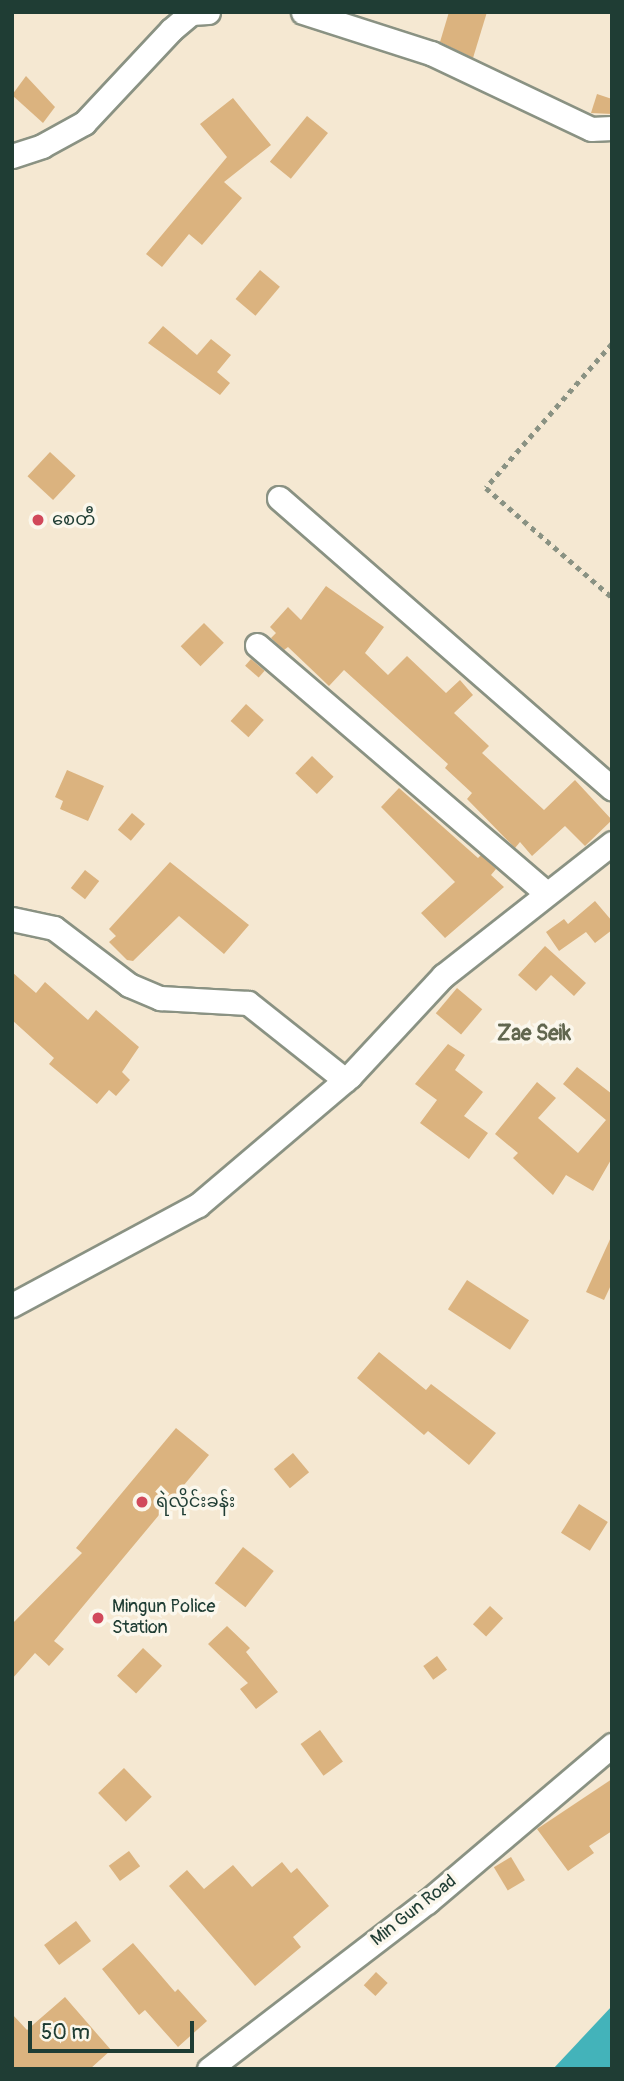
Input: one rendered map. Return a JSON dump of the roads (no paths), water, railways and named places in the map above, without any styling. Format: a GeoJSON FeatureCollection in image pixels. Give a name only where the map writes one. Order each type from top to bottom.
{"type":"FeatureCollection","features":[{"type":"Feature","properties":{"kind":"street"},"geometry":{"type":"LineString","coordinates":[[12,156],[42,146],[84,123],[171,30],[191,13],[208,12]]}},
{"type":"Feature","properties":{"kind":"street"},"geometry":{"type":"LineString","coordinates":[[303,12],[431,53],[591,129],[612,128]]}},
{"type":"Feature","properties":{"kind":"street"},"geometry":{"type":"LineString","coordinates":[[279,498],[612,789]]}},
{"type":"Feature","properties":{"kind":"street"},"geometry":{"type":"LineString","coordinates":[[257,645],[545,892]]}},
{"type":"Feature","properties":{"kind":"street"},"geometry":{"type":"LineString","coordinates":[[12,1305],[198,1205],[345,1080],[443,976],[545,892],[612,843]]}},
{"type":"Feature","properties":{"kind":"street"},"geometry":{"type":"LineString","coordinates":[[12,919],[54,928],[129,985],[160,998],[248,1003],[345,1080]]}},
{"type":"Feature","properties":{"kind":"street","name":"Min Gun Road"},"geometry":{"type":"LineString","coordinates":[[209,2069],[428,1902],[612,1745]]}},
{"type":"Feature","properties":{"kind":"water"},"geometry":{"type":"Polygon","coordinates":[[[612,2006],[612,2069],[553,2069],[612,2006]]]}},
{"type":"Feature","properties":{"kind":"place","name":"စေတီ"},"geometry":{"type":"Point","coordinates":[38,520]}},
{"type":"Feature","properties":{"kind":"place","name":"ရဲလိုင်းခန်း"},"geometry":{"type":"Point","coordinates":[142,1502]}},
{"type":"Feature","properties":{"kind":"place","name":"Mingun Police Station"},"geometry":{"type":"Point","coordinates":[98,1618]}},
{"type":"Feature","properties":{"kind":"district","name":"Zae Seik"},"geometry":{"type":"Point","coordinates":[534,1034]}}]}
